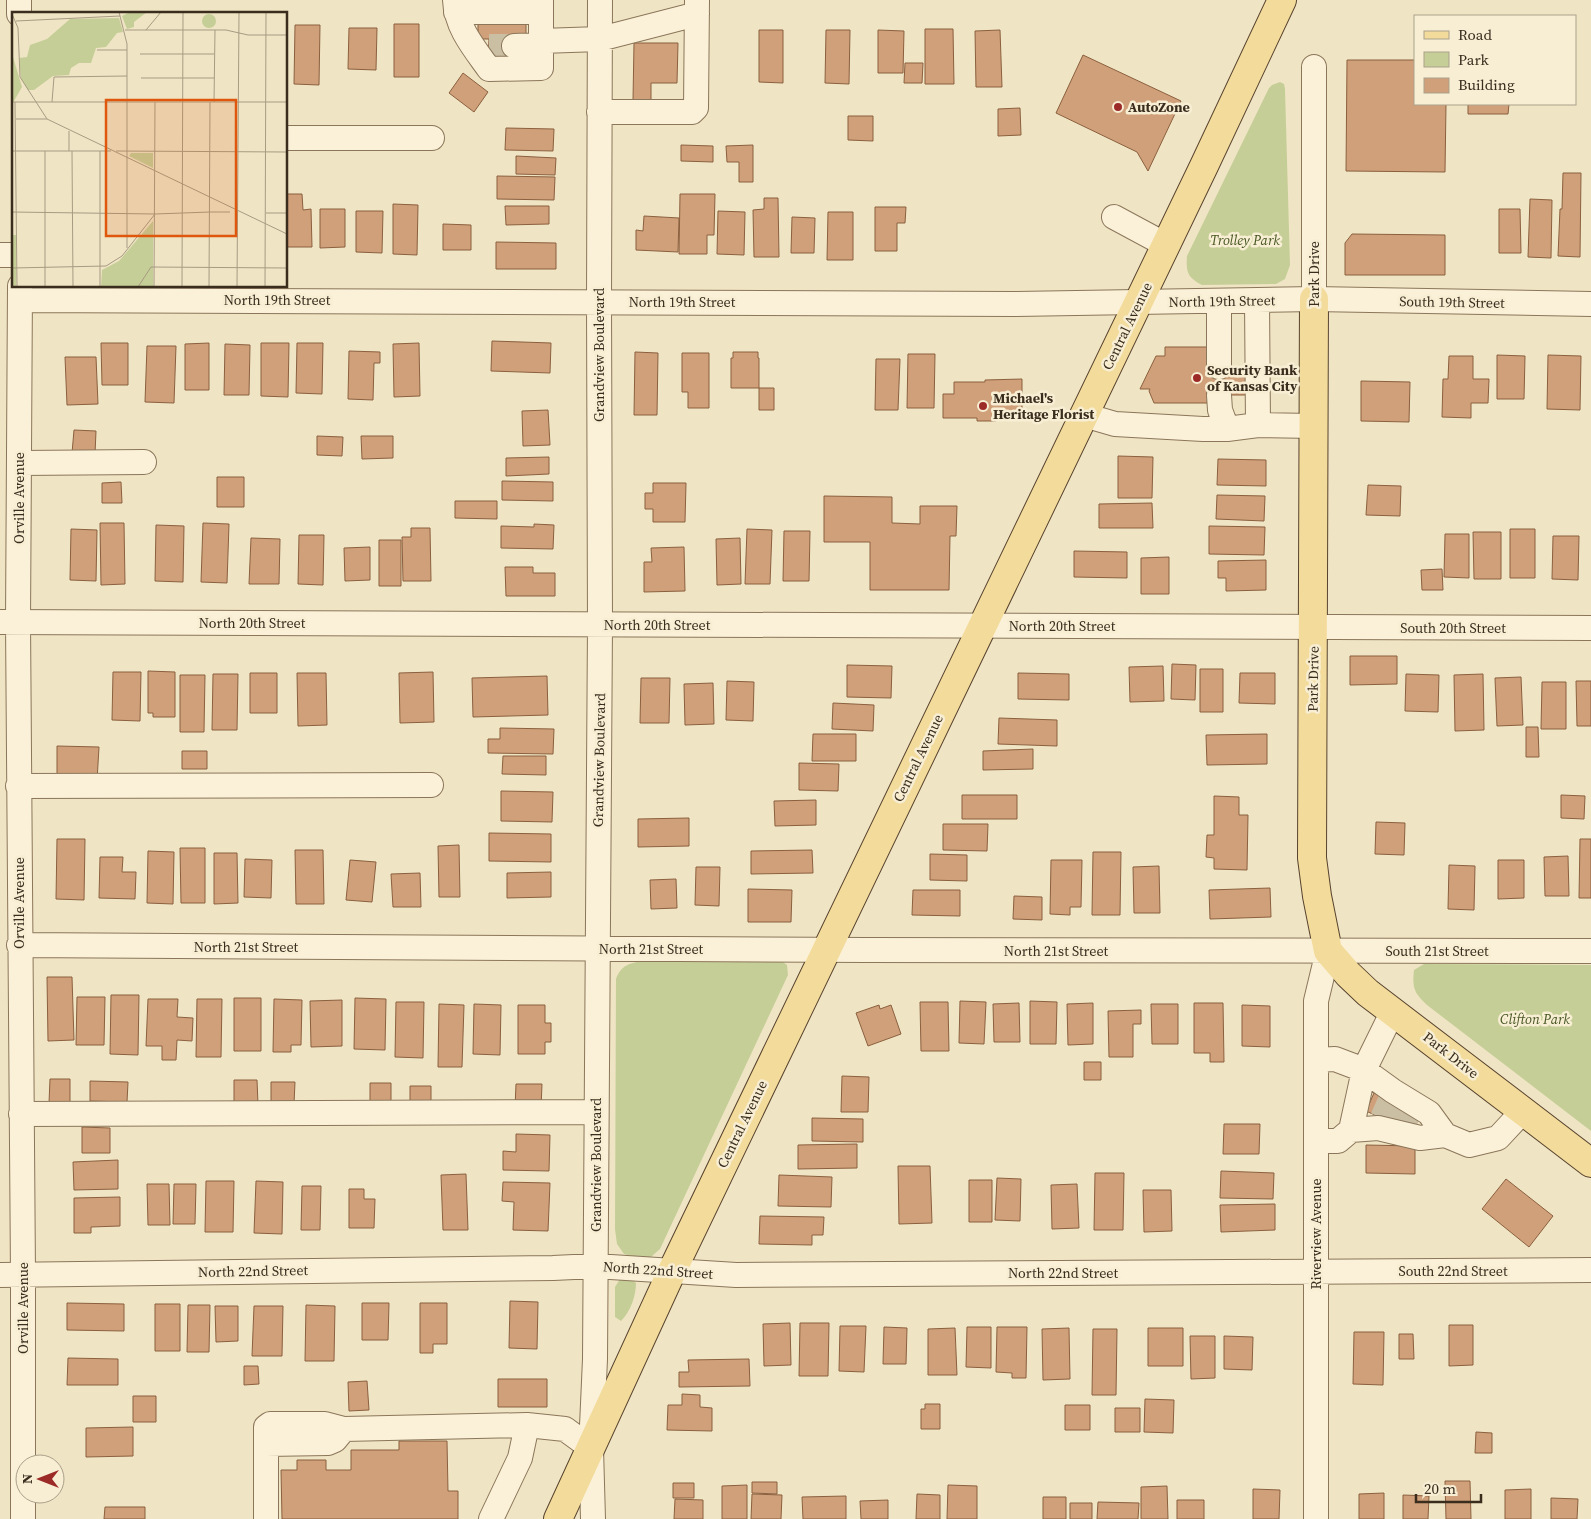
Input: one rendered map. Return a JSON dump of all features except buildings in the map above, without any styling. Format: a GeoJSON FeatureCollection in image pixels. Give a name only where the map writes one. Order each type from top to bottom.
{"type":"FeatureCollection","features":[{"type":"Feature","properties":{"kind":"main road","name":"Central Avenue"},"geometry":{"type":"LineString","coordinates":[[558,1519],[672,1271],[1282,0]]}},
{"type":"Feature","properties":{"kind":"main road","name":"Park Drive"},"geometry":{"type":"LineString","coordinates":[[1314,299],[1312,858],[1317,896],[1328,951],[1368,993],[1591,1163]]}},
{"type":"Feature","properties":{"kind":"street","name":"Grandview Boulevard"},"geometry":{"type":"LineString","coordinates":[[593,1519],[591,1448],[595,1359],[600,625],[598,301],[600,0]]}},
{"type":"Feature","properties":{"kind":"street"},"geometry":{"type":"LineString","coordinates":[[456,6],[541,6],[541,68],[489,69],[480,46],[456,6]]}},
{"type":"Feature","properties":{"kind":"street"},"geometry":{"type":"LineString","coordinates":[[514,46],[600,40],[697,7],[696,108],[692,112],[599,112]]}},
{"type":"Feature","properties":{"kind":"street","name":"Park Drive"},"geometry":{"type":"LineString","coordinates":[[1314,67],[1314,299]]}},
{"type":"Feature","properties":{"kind":"street"},"geometry":{"type":"LineString","coordinates":[[288,138],[432,138]]}},
{"type":"Feature","properties":{"kind":"street"},"geometry":{"type":"LineString","coordinates":[[1114,217],[1166,245]]}},
{"type":"Feature","properties":{"kind":"street","name":"North 19th Street"},"geometry":{"type":"LineString","coordinates":[[20,293],[598,301],[1013,304],[1314,299]]}},
{"type":"Feature","properties":{"kind":"street","name":"Orville Avenue"},"geometry":{"type":"LineString","coordinates":[[20,293],[19,463],[9,622],[18,786],[21,1114],[12,1275],[23,1519]]}},
{"type":"Feature","properties":{"kind":"street","name":"South 19th Street"},"geometry":{"type":"LineString","coordinates":[[1314,299],[1591,304]]}},
{"type":"Feature","properties":{"kind":"street"},"geometry":{"type":"LineString","coordinates":[[1257,300],[1258,425]]}},
{"type":"Feature","properties":{"kind":"street"},"geometry":{"type":"LineString","coordinates":[[1219,301],[1219,367]]}},
{"type":"Feature","properties":{"kind":"street"},"geometry":{"type":"LineString","coordinates":[[1219,395],[1220,410],[1227,429]]}},
{"type":"Feature","properties":{"kind":"street"},"geometry":{"type":"LineString","coordinates":[[1084,414],[1115,424],[1227,429],[1258,425],[1314,426]]}},
{"type":"Feature","properties":{"kind":"street"},"geometry":{"type":"LineString","coordinates":[[19,463],[144,462]]}},
{"type":"Feature","properties":{"kind":"street","name":"North 20th Street"},"geometry":{"type":"LineString","coordinates":[[9,622],[1314,628]]}},
{"type":"Feature","properties":{"kind":"street","name":"South 20th Street"},"geometry":{"type":"LineString","coordinates":[[1314,628],[1591,628]]}},
{"type":"Feature","properties":{"kind":"street"},"geometry":{"type":"LineString","coordinates":[[18,786],[431,785]]}},
{"type":"Feature","properties":{"kind":"street","name":"North 21st Street"},"geometry":{"type":"LineString","coordinates":[[19,945],[1284,951]]}},
{"type":"Feature","properties":{"kind":"street","name":"South 21st Street"},"geometry":{"type":"LineString","coordinates":[[1284,951],[1591,951]]}},
{"type":"Feature","properties":{"kind":"street","name":"Riverview Avenue"},"geometry":{"type":"LineString","coordinates":[[1316,1519],[1316,1001],[1328,951]]}},
{"type":"Feature","properties":{"kind":"street"},"geometry":{"type":"LineString","coordinates":[[1351,1130],[1364,1070],[1393,1011]]}},
{"type":"Feature","properties":{"kind":"street"},"geometry":{"type":"LineString","coordinates":[[1316,1060],[1335,1059],[1364,1070],[1396,1114],[1420,1138],[1445,1135],[1469,1145],[1498,1138],[1523,1111]]}},
{"type":"Feature","properties":{"kind":"street"},"geometry":{"type":"LineString","coordinates":[[21,1114],[596,1112]]}},
{"type":"Feature","properties":{"kind":"street"},"geometry":{"type":"LineString","coordinates":[[1316,1141],[1338,1141],[1351,1130],[1396,1114],[1429,1113],[1445,1135]]}},
{"type":"Feature","properties":{"kind":"street","name":"North 22nd Street"},"geometry":{"type":"LineString","coordinates":[[12,1275],[595,1266],[736,1275],[1316,1272]]}},
{"type":"Feature","properties":{"kind":"street","name":"South 22nd Street"},"geometry":{"type":"LineString","coordinates":[[1316,1272],[1591,1270]]}},
{"type":"Feature","properties":{"kind":"street"},"geometry":{"type":"LineString","coordinates":[[266,1519],[266,1427],[270,1424],[325,1424],[344,1428],[527,1425],[565,1429],[591,1448]]}},
{"type":"Feature","properties":{"kind":"street"},"geometry":{"type":"LineString","coordinates":[[491,1519],[520,1458],[527,1425]]}},
{"type":"Feature","properties":{"kind":"green space","name":"Trolley Park"},"geometry":{"type":"Polygon","coordinates":[[[1280,82],[1284,84],[1285,89],[1290,265],[1285,279],[1276,284],[1202,285],[1188,274],[1187,256],[1269,88],[1280,82]]]}},
{"type":"Feature","properties":{"kind":"green space"},"geometry":{"type":"Polygon","coordinates":[[[645,960],[780,960],[787,965],[788,975],[660,1249],[651,1257],[636,1257],[624,1254],[617,1244],[615,1229],[616,979],[621,970],[627,965],[645,960]]]}},
{"type":"Feature","properties":{"kind":"green space","name":"Clifton Park"},"geometry":{"type":"Polygon","coordinates":[[[1424,964],[1591,965],[1591,1131],[1423,1001],[1415,990],[1413,976],[1414,970],[1424,964]]]}},
{"type":"Feature","properties":{"kind":"green space"},"geometry":{"type":"Polygon","coordinates":[[[629,1278],[636,1283],[635,1293],[630,1308],[621,1321],[615,1317],[615,1287],[620,1279],[629,1278]]]}},
{"type":"Feature","properties":{"kind":"tunnel"},"geometry":{"type":"LineString","coordinates":[[489,46],[514,46]]}},
{"type":"Feature","properties":{"kind":"tunnel"},"geometry":{"type":"LineString","coordinates":[[1382,1118],[1390,1100]]}},
{"type":"Feature","properties":{"kind":"tunnel"},"geometry":{"type":"LineString","coordinates":[[1402,1128],[1411,1110]]}},
{"type":"Feature","properties":{"kind":"place","name":"AutoZone"},"geometry":{"type":"Point","coordinates":[1118,107]}},
{"type":"Feature","properties":{"kind":"place","name":"Security Bank of Kansas City"},"geometry":{"type":"Point","coordinates":[1197,378]}},
{"type":"Feature","properties":{"kind":"place","name":"Michael's Heritage Florist"},"geometry":{"type":"Point","coordinates":[983,406]}}]}
